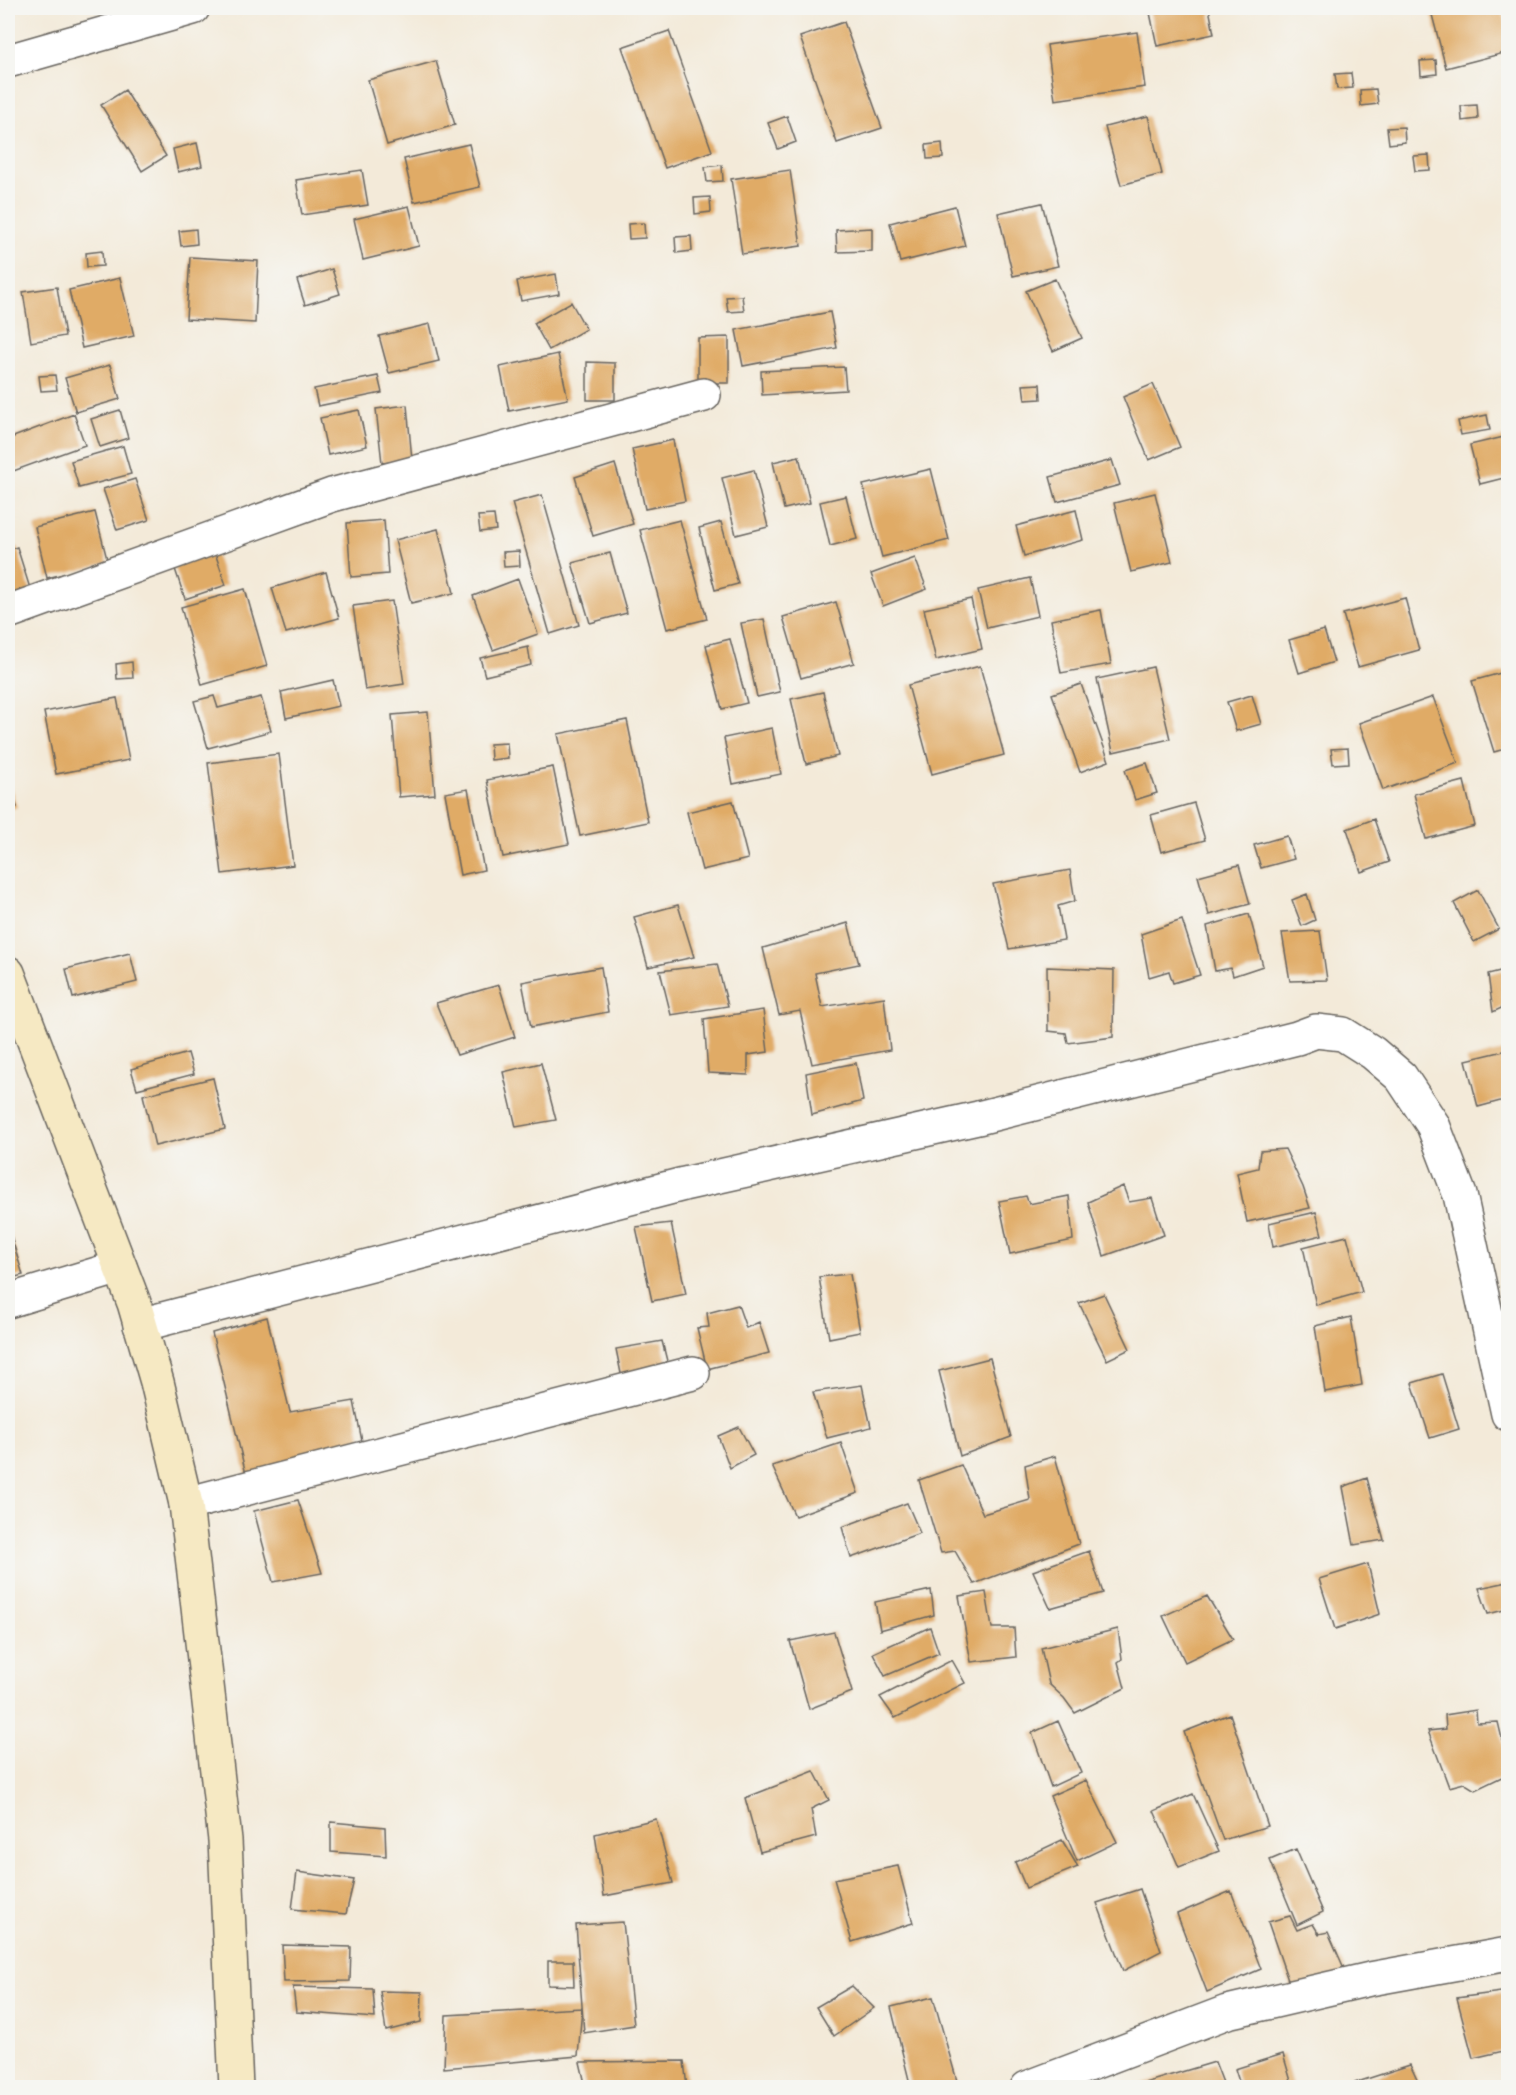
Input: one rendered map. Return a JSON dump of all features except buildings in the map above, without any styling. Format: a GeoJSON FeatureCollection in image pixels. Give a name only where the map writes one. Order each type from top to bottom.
{"type":"FeatureCollection","features":[{"type":"Feature","properties":{"kind":"street"},"geometry":{"type":"LineString","coordinates":[[8,61],[193,8]]}},
{"type":"Feature","properties":{"kind":"street"},"geometry":{"type":"LineString","coordinates":[[8,612],[332,495],[704,395]]}},
{"type":"Feature","properties":{"kind":"street"},"geometry":{"type":"LineString","coordinates":[[8,973],[140,1325],[157,1382],[186,1504],[225,1840],[236,2088]]}},
{"type":"Feature","properties":{"kind":"street"},"geometry":{"type":"LineString","coordinates":[[140,1325],[684,1184],[990,1115],[1316,1032],[1343,1034],[1373,1053],[1401,1077],[1433,1125],[1460,1196],[1509,1414]]}},
{"type":"Feature","properties":{"kind":"street"},"geometry":{"type":"LineString","coordinates":[[8,1301],[120,1267]]}},
{"type":"Feature","properties":{"kind":"street"},"geometry":{"type":"LineString","coordinates":[[186,1504],[693,1373]]}},
{"type":"Feature","properties":{"kind":"street"},"geometry":{"type":"LineString","coordinates":[[1027,2088],[1227,2012],[1370,1979],[1509,1954]]}}]}
